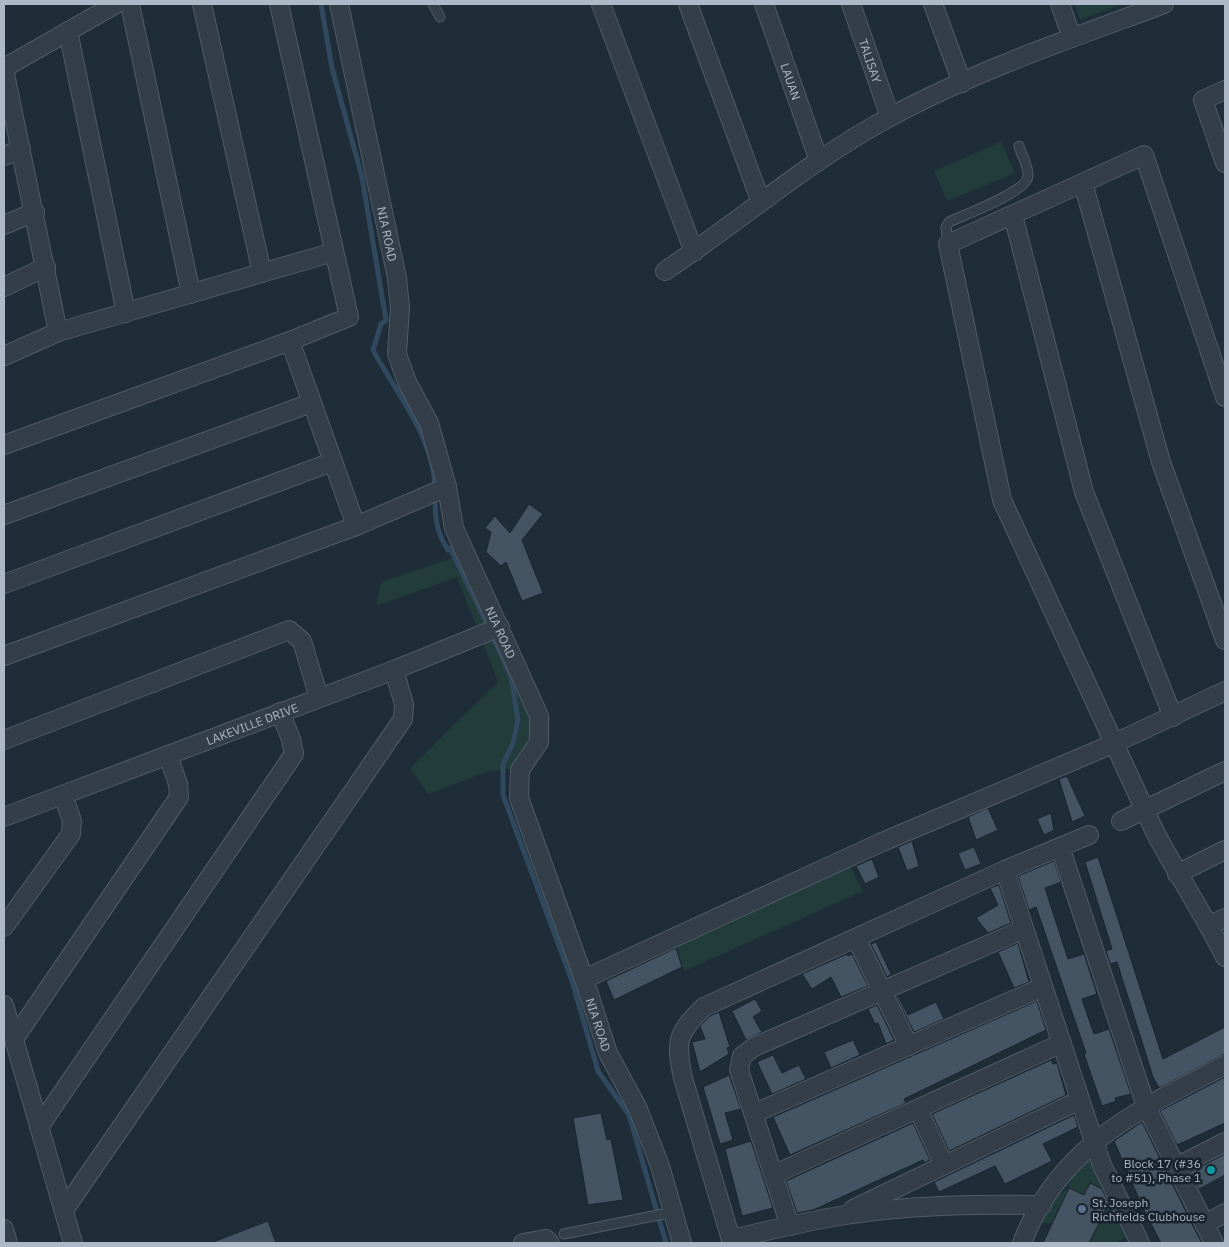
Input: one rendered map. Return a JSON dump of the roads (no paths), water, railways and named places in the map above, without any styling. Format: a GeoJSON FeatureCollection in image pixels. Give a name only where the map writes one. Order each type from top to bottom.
{"type":"FeatureCollection","features":[{"type":"Feature","properties":{"kind":"street"},"geometry":{"type":"LineString","coordinates":[[58,332],[4,68],[116,4]]}},
{"type":"Feature","properties":{"kind":"street"},"geometry":{"type":"LineString","coordinates":[[130,4],[191,294]]}},
{"type":"Feature","properties":{"kind":"street"},"geometry":{"type":"LineString","coordinates":[[202,4],[262,273]]}},
{"type":"Feature","properties":{"kind":"street"},"geometry":{"type":"LineString","coordinates":[[4,445],[290,341],[349,317],[279,4]]}},
{"type":"Feature","properties":{"kind":"street","name":"NIA ROAD"},"geometry":{"type":"LineString","coordinates":[[339,4],[397,278],[400,307],[397,354],[407,382],[429,423],[440,490],[454,528],[500,627],[538,716],[539,742],[520,770],[518,798],[584,979],[608,1053],[615,1071],[638,1109],[660,1166],[682,1243]]}},
{"type":"Feature","properties":{"kind":"street"},"geometry":{"type":"LineString","coordinates":[[601,4],[694,252]]}},
{"type":"Feature","properties":{"kind":"street"},"geometry":{"type":"LineString","coordinates":[[688,4],[760,202]]}},
{"type":"Feature","properties":{"kind":"street","name":"LAUAN"},"geometry":{"type":"LineString","coordinates":[[764,4],[819,161]]}},
{"type":"Feature","properties":{"kind":"street","name":"TALISAY"},"geometry":{"type":"LineString","coordinates":[[851,4],[890,117]]}},
{"type":"Feature","properties":{"kind":"street"},"geometry":{"type":"LineString","coordinates":[[933,4],[962,83]]}},
{"type":"Feature","properties":{"kind":"street"},"geometry":{"type":"LineString","coordinates":[[1060,4],[1072,38]]}},
{"type":"Feature","properties":{"kind":"street"},"geometry":{"type":"LineString","coordinates":[[665,271],[819,161],[890,117],[962,83],[1072,38],[1164,4]]}},
{"type":"Feature","properties":{"kind":"street"},"geometry":{"type":"LineString","coordinates":[[68,30],[126,313]]}},
{"type":"Feature","properties":{"kind":"street"},"geometry":{"type":"LineString","coordinates":[[1225,90],[1203,100],[1225,163]]}},
{"type":"Feature","properties":{"kind":"street"},"geometry":{"type":"LineString","coordinates":[[4,156],[21,149]]}},
{"type":"Feature","properties":{"kind":"street"},"geometry":{"type":"LineString","coordinates":[[1225,397],[1144,155],[948,244],[1002,500],[1116,743],[1145,811],[1177,874],[1217,921],[1225,957]]}},
{"type":"Feature","properties":{"kind":"street"},"geometry":{"type":"LineString","coordinates":[[1083,183],[1161,462],[1225,640]]}},
{"type":"Feature","properties":{"kind":"street"},"geometry":{"type":"LineString","coordinates":[[4,225],[34,212]]}},
{"type":"Feature","properties":{"kind":"street"},"geometry":{"type":"LineString","coordinates":[[1013,214],[1084,492],[1174,717]]}},
{"type":"Feature","properties":{"kind":"street"},"geometry":{"type":"LineString","coordinates":[[4,356],[58,332],[334,252]]}},
{"type":"Feature","properties":{"kind":"street"},"geometry":{"type":"LineString","coordinates":[[4,287],[46,267]]}},
{"type":"Feature","properties":{"kind":"street"},"geometry":{"type":"LineString","coordinates":[[290,341],[356,526]]}},
{"type":"Feature","properties":{"kind":"street"},"geometry":{"type":"LineString","coordinates":[[4,515],[311,403]]}},
{"type":"Feature","properties":{"kind":"street"},"geometry":{"type":"LineString","coordinates":[[4,584],[332,462]]}},
{"type":"Feature","properties":{"kind":"street"},"geometry":{"type":"LineString","coordinates":[[4,656],[356,526],[440,490]]}},
{"type":"Feature","properties":{"kind":"street","name":"LAKEVILLE DRIVE"},"geometry":{"type":"LineString","coordinates":[[4,816],[394,670],[500,627]]}},
{"type":"Feature","properties":{"kind":"street"},"geometry":{"type":"LineString","coordinates":[[4,740],[289,630],[302,641],[319,698]]}},
{"type":"Feature","properties":{"kind":"street"},"geometry":{"type":"LineString","coordinates":[[64,1210],[403,719],[404,704],[394,670]]}},
{"type":"Feature","properties":{"kind":"street"},"geometry":{"type":"LineString","coordinates":[[584,979],[880,843],[1174,717],[1225,691]]}},
{"type":"Feature","properties":{"kind":"street"},"geometry":{"type":"LineString","coordinates":[[39,1127],[294,754],[292,739],[280,712]]}},
{"type":"Feature","properties":{"kind":"street"},"geometry":{"type":"LineString","coordinates":[[14,1039],[179,797],[178,784],[168,755]]}},
{"type":"Feature","properties":{"kind":"street"},"geometry":{"type":"LineString","coordinates":[[1122,821],[1225,772]]}},
{"type":"Feature","properties":{"kind":"street"},"geometry":{"type":"LineString","coordinates":[[4,927],[71,834],[72,821],[63,795]]}},
{"type":"Feature","properties":{"kind":"street"},"geometry":{"type":"LineString","coordinates":[[1042,1205],[978,1204],[893,1209],[839,1216],[732,1241],[683,1078],[678,1053],[679,1037],[692,1019],[704,1007],[1005,870],[1090,835]]}},
{"type":"Feature","properties":{"kind":"street"},"geometry":{"type":"LineString","coordinates":[[1060,847],[1146,1106],[1214,1243]]}},
{"type":"Feature","properties":{"kind":"street"},"geometry":{"type":"LineString","coordinates":[[1177,874],[1225,850]]}},
{"type":"Feature","properties":{"kind":"street"},"geometry":{"type":"LineString","coordinates":[[1005,870],[1102,1166],[1140,1243]]}},
{"type":"Feature","properties":{"kind":"street"},"geometry":{"type":"LineString","coordinates":[[790,1226],[775,1174],[739,1070],[742,1056],[754,1047],[1024,929]]}},
{"type":"Feature","properties":{"kind":"street"},"geometry":{"type":"LineString","coordinates":[[856,938],[909,1046]]}},
{"type":"Feature","properties":{"kind":"street"},"geometry":{"type":"LineString","coordinates":[[755,1113],[1043,988]]}},
{"type":"Feature","properties":{"kind":"street"},"geometry":{"type":"LineString","coordinates":[[4,1005],[73,1243]]}},
{"type":"Feature","properties":{"kind":"street"},"geometry":{"type":"LineString","coordinates":[[775,1174],[1062,1043]]}},
{"type":"Feature","properties":{"kind":"street"},"geometry":{"type":"LineString","coordinates":[[1022,1243],[1049,1190],[1094,1142],[1116,1124],[1146,1106],[1225,1066]]}},
{"type":"Feature","properties":{"kind":"street"},"geometry":{"type":"LineString","coordinates":[[839,1216],[1080,1100]]}},
{"type":"Feature","properties":{"kind":"street"},"geometry":{"type":"LineString","coordinates":[[918,1109],[944,1165]]}},
{"type":"Feature","properties":{"kind":"street"},"geometry":{"type":"LineString","coordinates":[[1176,1167],[1225,1142]]}},
{"type":"Feature","properties":{"kind":"street"},"geometry":{"type":"LineString","coordinates":[[1204,1224],[1225,1214]]}},
{"type":"Feature","properties":{"kind":"street"},"geometry":{"type":"LineString","coordinates":[[4,1229],[8,1243]]}},
{"type":"Feature","properties":{"kind":"street"},"geometry":{"type":"LineString","coordinates":[[523,1243],[557,1239]]}},
{"type":"Feature","properties":{"kind":"lane"},"geometry":{"type":"LineString","coordinates":[[433,4],[440,17]]}},
{"type":"Feature","properties":{"kind":"lane"},"geometry":{"type":"LineString","coordinates":[[948,244],[946,226],[949,222],[1006,196],[1026,182],[1028,175],[1019,146]]}},
{"type":"Feature","properties":{"kind":"lane"},"geometry":{"type":"LineString","coordinates":[[1006,196],[1013,214]]}},
{"type":"Feature","properties":{"kind":"lane"},"geometry":{"type":"LineString","coordinates":[[557,1239],[673,1212]]}},
{"type":"Feature","properties":{"kind":"waterway"},"geometry":{"type":"LineString","coordinates":[[321,4],[332,68],[362,177],[386,320],[381,324],[373,350],[421,433],[433,469],[435,488]]}},
{"type":"Feature","properties":{"kind":"waterway"},"geometry":{"type":"LineString","coordinates":[[435,496],[436,518],[441,537],[448,550],[450,548],[488,626]]}},
{"type":"Feature","properties":{"kind":"waterway"},"geometry":{"type":"LineString","coordinates":[[493,637],[511,677],[518,720],[513,743],[503,764],[503,795],[572,981],[598,1071],[629,1115],[666,1243]]}},
{"type":"Feature","properties":{"kind":"place","name":"Block 17 (#36 to #51), Phase 1"},"geometry":{"type":"Point","coordinates":[1211,1170]}},
{"type":"Feature","properties":{"kind":"place","name":"St. Joseph Richfields Clubhouse"},"geometry":{"type":"Point","coordinates":[1082,1209]}}]}
